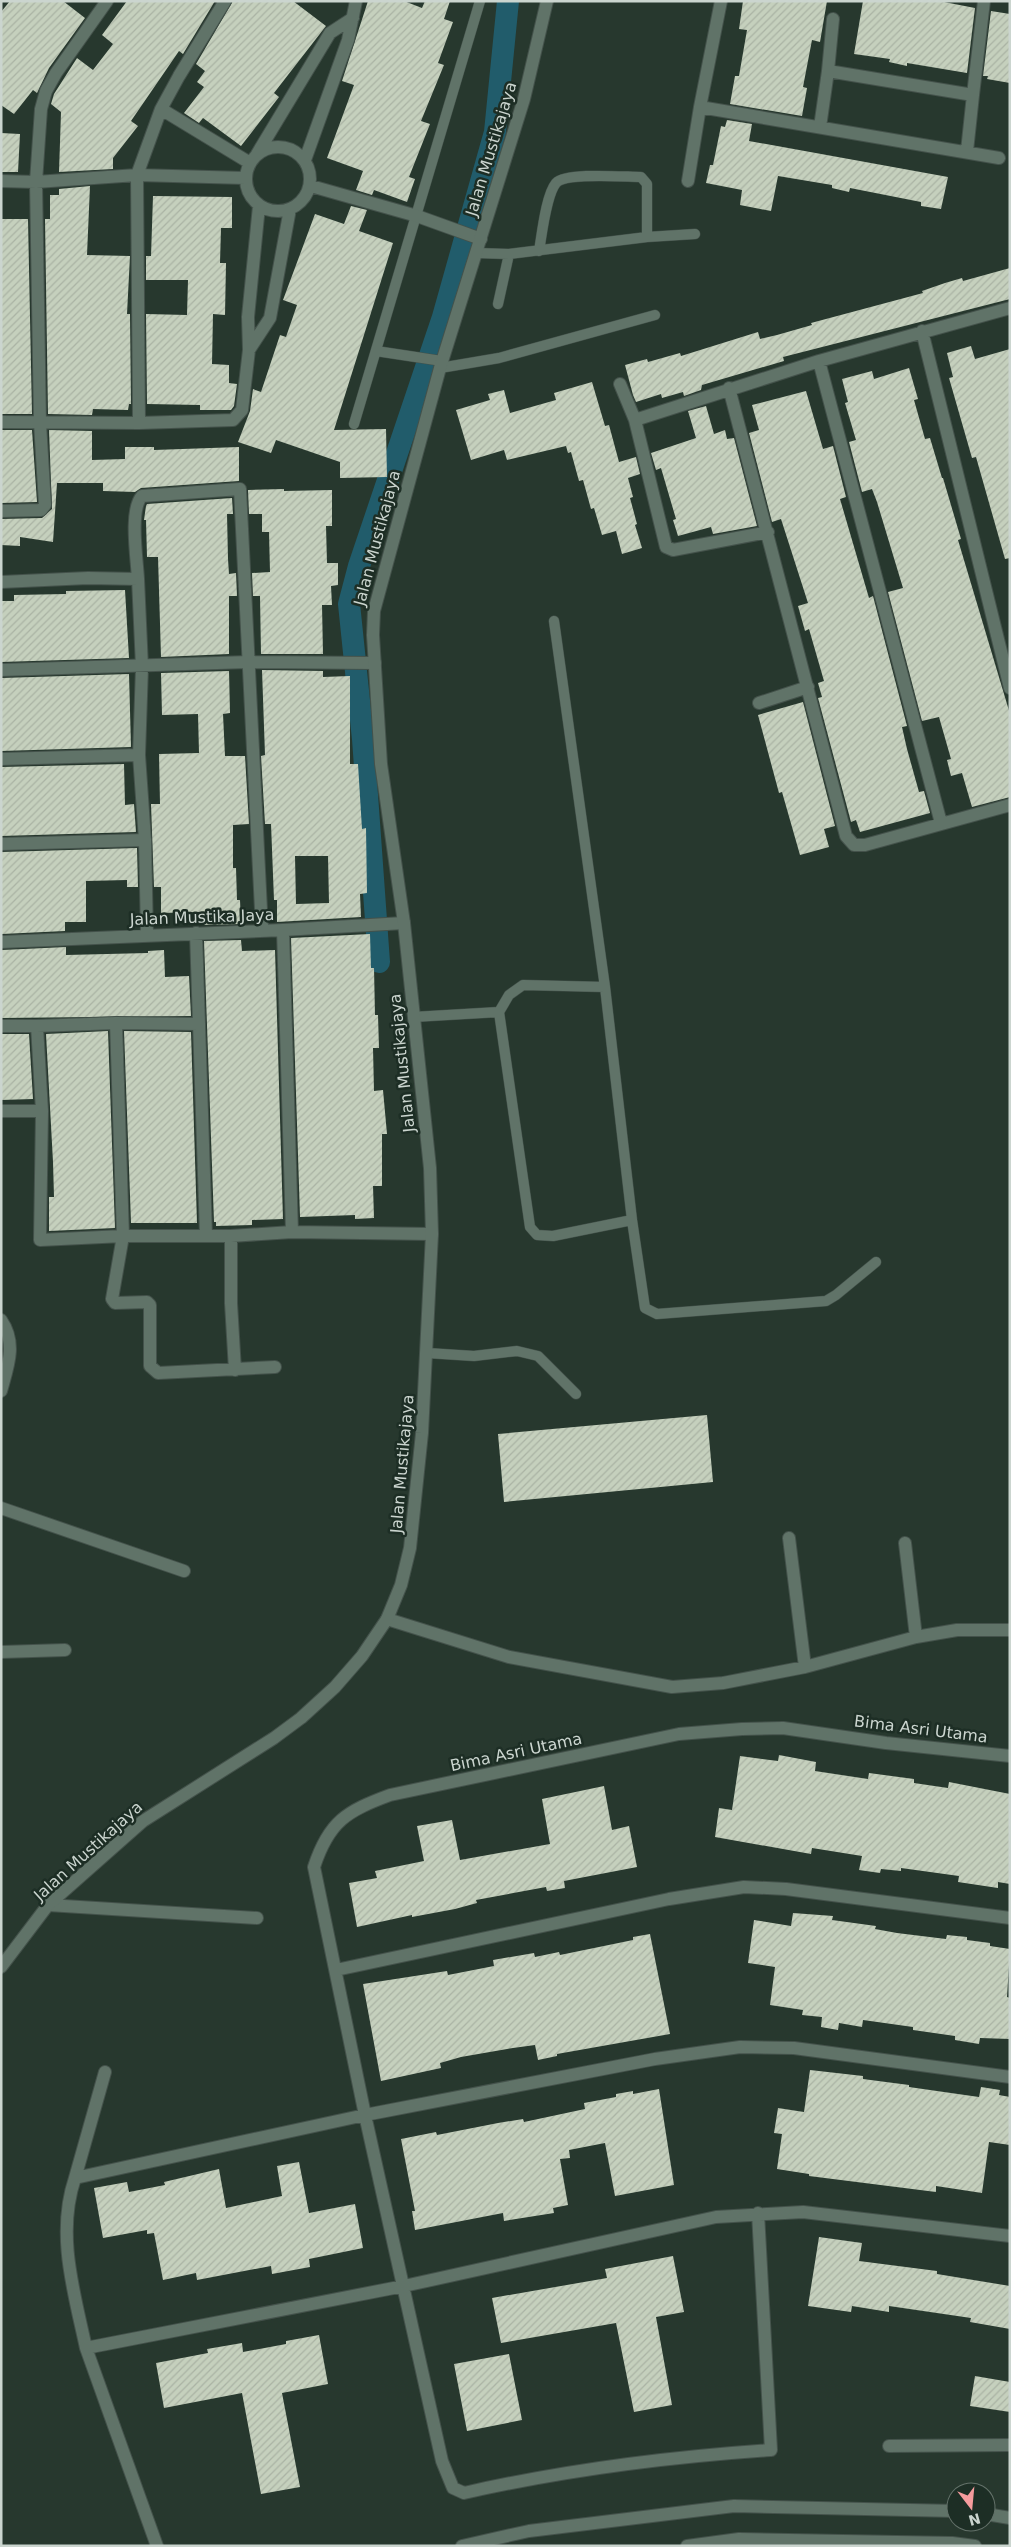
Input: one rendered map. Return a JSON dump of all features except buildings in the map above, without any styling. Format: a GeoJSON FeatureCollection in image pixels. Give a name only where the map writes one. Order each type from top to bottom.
{"type":"FeatureCollection","features":[{"type":"Feature","properties":{"kind":"street"},"geometry":{"type":"LineString","coordinates":[[1,511],[41,510],[45,505],[40,423],[36,182],[41,109],[46,91],[107,1]]}},
{"type":"Feature","properties":{"kind":"street"},"geometry":{"type":"LineString","coordinates":[[139,423],[137,175],[161,109],[225,1]]}},
{"type":"Feature","properties":{"kind":"street"},"geometry":{"type":"LineString","coordinates":[[353,18],[330,33],[253,159],[245,178],[250,195],[259,206],[275,210],[290,209],[302,200],[311,186],[305,160],[348,40],[353,18],[356,1]]}},
{"type":"Feature","properties":{"kind":"street","name":"Jalan Mustikajaya"},"geometry":{"type":"LineString","coordinates":[[1,1966],[48,1905],[143,1821],[274,1738],[301,1718],[335,1687],[362,1656],[388,1619],[401,1586],[410,1548],[427,1354],[432,1234],[430,1168],[404,923],[380,764],[374,663],[374,611],[441,364],[524,99],[547,1]]}},
{"type":"Feature","properties":{"kind":"street"},"geometry":{"type":"LineString","coordinates":[[688,182],[700,107],[721,1]]}},
{"type":"Feature","properties":{"kind":"street"},"geometry":{"type":"LineString","coordinates":[[967,151],[984,1]]}},
{"type":"Feature","properties":{"kind":"street"},"geometry":{"type":"LineString","coordinates":[[820,127],[834,19]]}},
{"type":"Feature","properties":{"kind":"street"},"geometry":{"type":"LineString","coordinates":[[828,71],[973,95]]}},
{"type":"Feature","properties":{"kind":"street"},"geometry":{"type":"LineString","coordinates":[[700,107],[967,151],[999,158]]}},
{"type":"Feature","properties":{"kind":"street"},"geometry":{"type":"LineString","coordinates":[[161,109],[253,159]]}},
{"type":"Feature","properties":{"kind":"street"},"geometry":{"type":"LineString","coordinates":[[253,159],[282,147],[305,160]]}},
{"type":"Feature","properties":{"kind":"street"},"geometry":{"type":"LineString","coordinates":[[1,181],[36,182],[137,175],[245,178]]}},
{"type":"Feature","properties":{"kind":"street"},"geometry":{"type":"LineString","coordinates":[[311,186],[417,216],[481,240]]}},
{"type":"Feature","properties":{"kind":"street"},"geometry":{"type":"LineString","coordinates":[[1,422],[139,423],[233,420],[239,416],[242,410],[249,350],[248,317],[259,206]]}},
{"type":"Feature","properties":{"kind":"street"},"geometry":{"type":"LineString","coordinates":[[249,350],[270,318],[290,209]]}},
{"type":"Feature","properties":{"kind":"street"},"geometry":{"type":"LineString","coordinates":[[635,420],[729,388],[818,361],[1010,308]]}},
{"type":"Feature","properties":{"kind":"street"},"geometry":{"type":"LineString","coordinates":[[922,331],[1010,688]]}},
{"type":"Feature","properties":{"kind":"street"},"geometry":{"type":"LineString","coordinates":[[818,361],[941,823]]}},
{"type":"Feature","properties":{"kind":"street"},"geometry":{"type":"LineString","coordinates":[[620,384],[635,420],[666,547],[674,550],[768,532]]}},
{"type":"Feature","properties":{"kind":"street"},"geometry":{"type":"LineString","coordinates":[[729,388],[846,836],[854,845],[865,845],[1010,805]]}},
{"type":"Feature","properties":{"kind":"street"},"geometry":{"type":"LineString","coordinates":[[147,936],[145,840],[139,755],[142,667],[135,515],[137,503],[142,496],[240,489],[262,930]]}},
{"type":"Feature","properties":{"kind":"street"},"geometry":{"type":"LineString","coordinates":[[1,582],[88,578],[138,579]]}},
{"type":"Feature","properties":{"kind":"street"},"geometry":{"type":"LineString","coordinates":[[1,670],[142,667],[248,662],[374,663]]}},
{"type":"Feature","properties":{"kind":"street"},"geometry":{"type":"LineString","coordinates":[[759,703],[808,687]]}},
{"type":"Feature","properties":{"kind":"street"},"geometry":{"type":"LineString","coordinates":[[1,759],[139,755]]}},
{"type":"Feature","properties":{"kind":"street"},"geometry":{"type":"LineString","coordinates":[[1,844],[145,840]]}},
{"type":"Feature","properties":{"kind":"street","name":"Jalan Mustika Jaya"},"geometry":{"type":"LineString","coordinates":[[1,942],[404,923]]}},
{"type":"Feature","properties":{"kind":"street"},"geometry":{"type":"LineString","coordinates":[[283,930],[292,1232]]}},
{"type":"Feature","properties":{"kind":"street"},"geometry":{"type":"LineString","coordinates":[[196,933],[206,1235]]}},
{"type":"Feature","properties":{"kind":"street"},"geometry":{"type":"LineString","coordinates":[[1,1026],[116,1023],[200,1024]]}},
{"type":"Feature","properties":{"kind":"street"},"geometry":{"type":"LineString","coordinates":[[116,1023],[123,1236],[112,1300],[115,1304],[147,1302],[150,1305],[150,1366],[158,1373],[276,1367]]}},
{"type":"Feature","properties":{"kind":"street"},"geometry":{"type":"LineString","coordinates":[[37,1026],[42,1111],[39,1238],[43,1242],[123,1236],[232,1236],[292,1232],[432,1234]]}},
{"type":"Feature","properties":{"kind":"street"},"geometry":{"type":"LineString","coordinates":[[1,1111],[42,1111]]}},
{"type":"Feature","properties":{"kind":"street"},"geometry":{"type":"LineString","coordinates":[[232,1236],[231,1303],[235,1370]]}},
{"type":"Feature","properties":{"kind":"street"},"geometry":{"type":"LineString","coordinates":[[1,1320],[10,1336],[11,1345],[1,1391]]}},
{"type":"Feature","properties":{"kind":"street"},"geometry":{"type":"LineString","coordinates":[[1,1508],[184,1571]]}},
{"type":"Feature","properties":{"kind":"street"},"geometry":{"type":"LineString","coordinates":[[789,1538],[805,1667]]}},
{"type":"Feature","properties":{"kind":"street"},"geometry":{"type":"LineString","coordinates":[[905,1543],[916,1637]]}},
{"type":"Feature","properties":{"kind":"street"},"geometry":{"type":"LineString","coordinates":[[388,1619],[509,1657],[672,1687],[723,1683],[805,1667],[916,1637],[957,1630],[1010,1630]]}},
{"type":"Feature","properties":{"kind":"street"},"geometry":{"type":"LineString","coordinates":[[1,1652],[65,1650]]}},
{"type":"Feature","properties":{"kind":"street","name":"Bima Asri Utama"},"geometry":{"type":"LineString","coordinates":[[758,2214],[771,2450],[702,2454],[614,2464],[464,2493],[453,2488],[442,2461],[365,2115],[314,1866],[328,1836],[356,1808],[390,1795],[679,1734],[783,1728],[886,1743],[1010,1756]]}},
{"type":"Feature","properties":{"kind":"street"},"geometry":{"type":"LineString","coordinates":[[336,1970],[669,1899],[744,1887],[786,1889],[1010,1918]]}},
{"type":"Feature","properties":{"kind":"street"},"geometry":{"type":"LineString","coordinates":[[48,1905],[257,1918]]}},
{"type":"Feature","properties":{"kind":"street"},"geometry":{"type":"LineString","coordinates":[[75,2178],[365,2115],[655,2059],[740,2047],[794,2048],[1010,2077]]}},
{"type":"Feature","properties":{"kind":"street"},"geometry":{"type":"LineString","coordinates":[[105,2072],[70,2194],[66,2234],[70,2267],[86,2348],[157,2546]]}},
{"type":"Feature","properties":{"kind":"street"},"geometry":{"type":"LineString","coordinates":[[86,2348],[404,2286],[716,2217],[802,2212],[1010,2236]]}},
{"type":"Feature","properties":{"kind":"street"},"geometry":{"type":"LineString","coordinates":[[889,2446],[1010,2445]]}},
{"type":"Feature","properties":{"kind":"street"},"geometry":{"type":"LineString","coordinates":[[462,2546],[529,2531],[734,2506],[946,2510]]}},
{"type":"Feature","properties":{"kind":"street"},"geometry":{"type":"LineString","coordinates":[[996,2516],[1010,2518]]}},
{"type":"Feature","properties":{"kind":"street"},"geometry":{"type":"LineString","coordinates":[[687,2546],[739,2539],[952,2543],[975,2546]]}},
{"type":"Feature","properties":{"kind":"lane"},"geometry":{"type":"LineString","coordinates":[[354,424],[480,1]]}},
{"type":"Feature","properties":{"kind":"lane"},"geometry":{"type":"LineString","coordinates":[[539,251],[551,193],[557,182],[569,177],[641,177],[647,184],[647,237]]}},
{"type":"Feature","properties":{"kind":"lane"},"geometry":{"type":"LineString","coordinates":[[476,253],[509,254],[647,237],[695,234]]}},
{"type":"Feature","properties":{"kind":"lane"},"geometry":{"type":"LineString","coordinates":[[498,304],[509,254]]}},
{"type":"Feature","properties":{"kind":"lane"},"geometry":{"type":"LineString","coordinates":[[376,351],[441,364],[499,358],[655,315]]}},
{"type":"Feature","properties":{"kind":"lane"},"geometry":{"type":"LineString","coordinates":[[554,621],[605,986],[632,1220],[645,1308],[657,1314],[826,1301],[876,1262]]}},
{"type":"Feature","properties":{"kind":"lane"},"geometry":{"type":"LineString","coordinates":[[605,986],[523,985],[509,995],[499,1012],[530,1227],[537,1235],[553,1236],[632,1220]]}},
{"type":"Feature","properties":{"kind":"lane"},"geometry":{"type":"LineString","coordinates":[[413,1017],[499,1012]]}},
{"type":"Feature","properties":{"kind":"lane"},"geometry":{"type":"LineString","coordinates":[[427,1354],[474,1356],[517,1351],[538,1356],[576,1394]]}},
{"type":"Feature","properties":{"kind":"waterway"},"geometry":{"type":"LineString","coordinates":[[379,962],[363,739],[349,604],[359,566],[443,317],[495,132],[508,1]]}}]}
